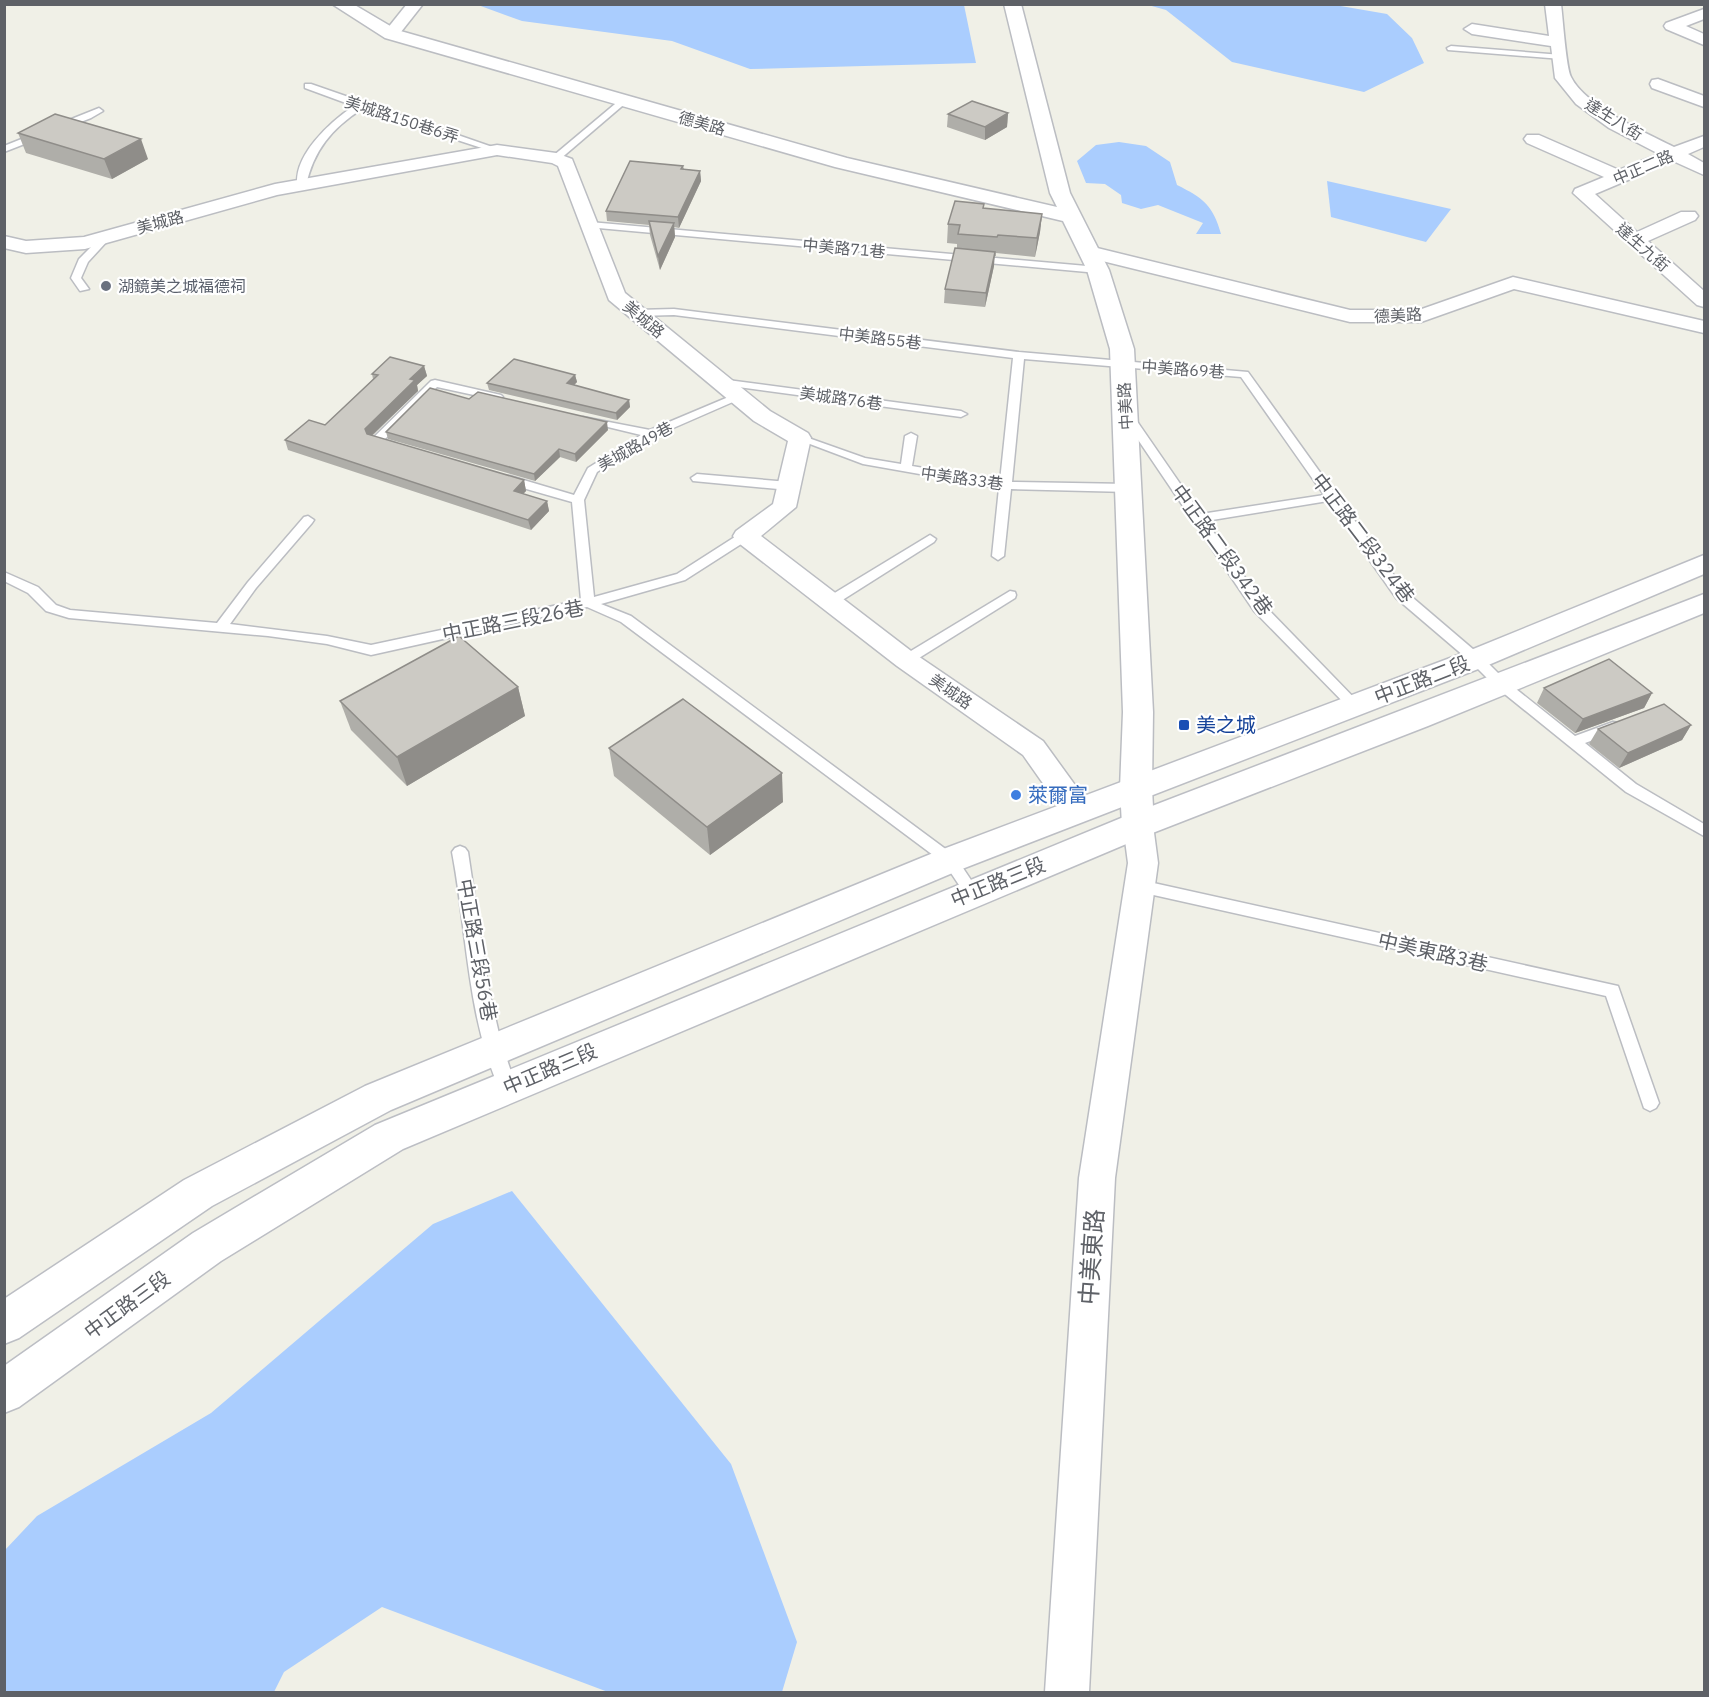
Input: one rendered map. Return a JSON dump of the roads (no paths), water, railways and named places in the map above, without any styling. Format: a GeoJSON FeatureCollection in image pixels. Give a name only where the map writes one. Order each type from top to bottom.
{"type":"FeatureCollection","features":[{"type":"Feature","properties":{"kind":"main road","name":"德美路"},"geometry":{"type":"LineString","coordinates":[[340,4],[391,34],[842,163],[1072,217]]}},
{"type":"Feature","properties":{"kind":"main road","name":"中美路"},"geometry":{"type":"LineString","coordinates":[[1012,4],[1060,193],[1094,261],[1122,349],[1138,712],[1137,807]]}},
{"type":"Feature","properties":{"kind":"main road","name":"中正路二段"},"geometry":{"type":"LineString","coordinates":[[1137,807],[1355,706],[1476,659],[1704,564]]}},
{"type":"Feature","properties":{"kind":"main road","name":"中正路二段"},"geometry":{"type":"LineString","coordinates":[[1137,807],[1501,684],[1704,603]]}},
{"type":"Feature","properties":{"kind":"main road","name":"中正路三段"},"geometry":{"type":"LineString","coordinates":[[4,1324],[198,1193],[378,1098],[950,860],[1078,811],[1137,807]]}},
{"type":"Feature","properties":{"kind":"main road","name":"中正路三段"},"geometry":{"type":"LineString","coordinates":[[4,1392],[207,1247],[388,1137],[972,893],[1137,807]]}},
{"type":"Feature","properties":{"kind":"street"},"geometry":{"type":"LineString","coordinates":[[391,34],[416,4]]}},
{"type":"Feature","properties":{"kind":"street","name":"達生八街"},"geometry":{"type":"LineString","coordinates":[[1552,4],[1563,78],[1582,100],[1615,124],[1703,169]]}},
{"type":"Feature","properties":{"kind":"street"},"geometry":{"type":"LineString","coordinates":[[1686,4],[1704,13]]}},
{"type":"Feature","properties":{"kind":"street"},"geometry":{"type":"LineString","coordinates":[[1704,13],[1672,26],[1704,40]]}},
{"type":"Feature","properties":{"kind":"street"},"geometry":{"type":"LineString","coordinates":[[1472,29],[1560,49]]}},
{"type":"Feature","properties":{"kind":"street"},"geometry":{"type":"LineString","coordinates":[[1658,84],[1704,102]]}},
{"type":"Feature","properties":{"kind":"street"},"geometry":{"type":"LineString","coordinates":[[1533,139],[1619,177]]}},
{"type":"Feature","properties":{"kind":"street","name":"中正二路"},"geometry":{"type":"LineString","coordinates":[[1582,193],[1704,141]]}},
{"type":"Feature","properties":{"kind":"street","name":"美城路"},"geometry":{"type":"LineString","coordinates":[[4,242],[26,248],[85,243],[275,190],[497,150],[556,158],[566,163],[616,296],[762,416],[800,438]]}},
{"type":"Feature","properties":{"kind":"street","name":"達生九街"},"geometry":{"type":"LineString","coordinates":[[1582,193],[1704,301]]}},
{"type":"Feature","properties":{"kind":"street"},"geometry":{"type":"LineString","coordinates":[[1635,240],[1688,216]]}},
{"type":"Feature","properties":{"kind":"street","name":"德美路"},"geometry":{"type":"LineString","coordinates":[[1094,261],[1350,316],[1421,316],[1513,283],[1704,327]]}},
{"type":"Feature","properties":{"kind":"street"},"geometry":{"type":"LineString","coordinates":[[745,536],[784,507],[800,438]]}},
{"type":"Feature","properties":{"kind":"street","name":"美城路"},"geometry":{"type":"LineString","coordinates":[[745,536],[828,603],[1033,748],[1078,811]]}},
{"type":"Feature","properties":{"kind":"street","name":"中美東路"},"geometry":{"type":"LineString","coordinates":[[1067,1692],[1097,1178],[1143,863],[1137,807]]}},
{"type":"Feature","properties":{"kind":"lane"},"geometry":{"type":"LineString","coordinates":[[1451,48],[1560,49]]}},
{"type":"Feature","properties":{"kind":"lane","name":"美城路150巷6弄"},"geometry":{"type":"LineString","coordinates":[[308,86],[361,106],[497,150]]}},
{"type":"Feature","properties":{"kind":"lane"},"geometry":{"type":"LineString","coordinates":[[556,158],[624,101]]}},
{"type":"Feature","properties":{"kind":"lane"},"geometry":{"type":"LineString","coordinates":[[301,186],[308,155],[341,118],[361,106]]}},
{"type":"Feature","properties":{"kind":"lane"},"geometry":{"type":"LineString","coordinates":[[4,149],[46,131],[78,122],[99,111]]}},
{"type":"Feature","properties":{"kind":"lane","name":"中美路71巷"},"geometry":{"type":"LineString","coordinates":[[590,225],[1094,261]]}},
{"type":"Feature","properties":{"kind":"lane"},"geometry":{"type":"LineString","coordinates":[[84,289],[76,278],[83,261],[106,237]]}},
{"type":"Feature","properties":{"kind":"lane","name":"中美路55巷"},"geometry":{"type":"LineString","coordinates":[[637,313],[674,312],[1019,355],[1123,364]]}},
{"type":"Feature","properties":{"kind":"lane"},"geometry":{"type":"LineString","coordinates":[[998,555],[1019,355]]}},
{"type":"Feature","properties":{"kind":"lane","name":"中美路69巷"},"geometry":{"type":"LineString","coordinates":[[1123,364],[1244,374]]}},
{"type":"Feature","properties":{"kind":"lane","name":"中正路二段324巷"},"geometry":{"type":"LineString","coordinates":[[1244,374],[1401,595],[1476,659],[1501,684],[1631,788],[1704,831]]}},
{"type":"Feature","properties":{"kind":"lane","name":"美城路76巷"},"geometry":{"type":"LineString","coordinates":[[720,382],[961,414]]}},
{"type":"Feature","properties":{"kind":"lane"},"geometry":{"type":"LineString","coordinates":[[398,448],[376,441],[435,383],[504,399]]}},
{"type":"Feature","properties":{"kind":"lane","name":"美城路49巷"},"geometry":{"type":"LineString","coordinates":[[578,500],[592,470],[651,434],[738,396]]}},
{"type":"Feature","properties":{"kind":"lane","name":"中正路二段342巷"},"geometry":{"type":"LineString","coordinates":[[1125,412],[1259,608],[1355,706]]}},
{"type":"Feature","properties":{"kind":"lane"},"geometry":{"type":"LineString","coordinates":[[572,415],[651,434]]}},
{"type":"Feature","properties":{"kind":"lane"},"geometry":{"type":"LineString","coordinates":[[906,469],[911,436]]}},
{"type":"Feature","properties":{"kind":"lane","name":"中美路33巷"},"geometry":{"type":"LineString","coordinates":[[800,438],[863,461],[1005,485],[1129,488]]}},
{"type":"Feature","properties":{"kind":"lane"},"geometry":{"type":"LineString","coordinates":[[488,474],[578,500],[588,603],[681,577],[745,536]]}},
{"type":"Feature","properties":{"kind":"lane"},"geometry":{"type":"LineString","coordinates":[[697,478],[789,486]]}},
{"type":"Feature","properties":{"kind":"lane"},"geometry":{"type":"LineString","coordinates":[[1198,518],[1331,496]]}},
{"type":"Feature","properties":{"kind":"lane"},"geometry":{"type":"LineString","coordinates":[[222,627],[252,585],[308,520]]}},
{"type":"Feature","properties":{"kind":"lane"},"geometry":{"type":"LineString","coordinates":[[828,603],[930,539]]}},
{"type":"Feature","properties":{"kind":"lane","name":"中正路三段26巷"},"geometry":{"type":"LineString","coordinates":[[4,576],[33,590],[51,608],[69,614],[222,627],[327,640],[371,650],[588,603],[627,619],[950,860],[972,893]]}},
{"type":"Feature","properties":{"kind":"lane"},"geometry":{"type":"LineString","coordinates":[[906,660],[1010,595]]}},
{"type":"Feature","properties":{"kind":"lane"},"geometry":{"type":"LineString","coordinates":[[1574,742],[1630,721]]}},
{"type":"Feature","properties":{"kind":"lane","name":"中正路三段56巷"},"geometry":{"type":"LineString","coordinates":[[460,852],[468,895],[474,954],[494,1048],[507,1087]]}},
{"type":"Feature","properties":{"kind":"lane","name":"中美東路3巷"},"geometry":{"type":"LineString","coordinates":[[1140,886],[1612,992],[1650,1103]]}},
{"type":"Feature","properties":{"kind":"water"},"geometry":{"type":"Polygon","coordinates":[[[1329,4],[1387,14],[1412,38],[1424,63],[1364,92],[1232,62],[1166,10],[1148,5],[1329,4]]]}},
{"type":"Feature","properties":{"kind":"water"},"geometry":{"type":"Polygon","coordinates":[[[478,5],[964,5],[976,63],[750,69],[672,41],[522,21],[478,5]]]}},
{"type":"Feature","properties":{"kind":"water"},"geometry":{"type":"Polygon","coordinates":[[[1119,142],[1146,146],[1170,162],[1177,185],[1206,204],[1221,234],[1196,234],[1203,223],[1158,205],[1141,209],[1122,203],[1121,195],[1105,184],[1086,183],[1077,161],[1096,145],[1119,142]]]}},
{"type":"Feature","properties":{"kind":"water"},"geometry":{"type":"Polygon","coordinates":[[[1327,181],[1451,209],[1426,242],[1331,217],[1327,181]]]}},
{"type":"Feature","properties":{"kind":"water"},"geometry":{"type":"Polygon","coordinates":[[[512,1191],[731,1464],[797,1642],[782,1692],[608,1692],[382,1607],[284,1672],[274,1692],[5,1692],[5,1550],[37,1516],[211,1413],[433,1224],[512,1191]]]}},
{"type":"Feature","properties":{"kind":"place","name":"湖鏡美之城福德祠"},"geometry":{"type":"Point","coordinates":[106,286]}},
{"type":"Feature","properties":{"kind":"place","name":"美之城"},"geometry":{"type":"Point","coordinates":[1184,725]}},
{"type":"Feature","properties":{"kind":"place","name":"萊爾富"},"geometry":{"type":"Point","coordinates":[1016,795]}}]}
